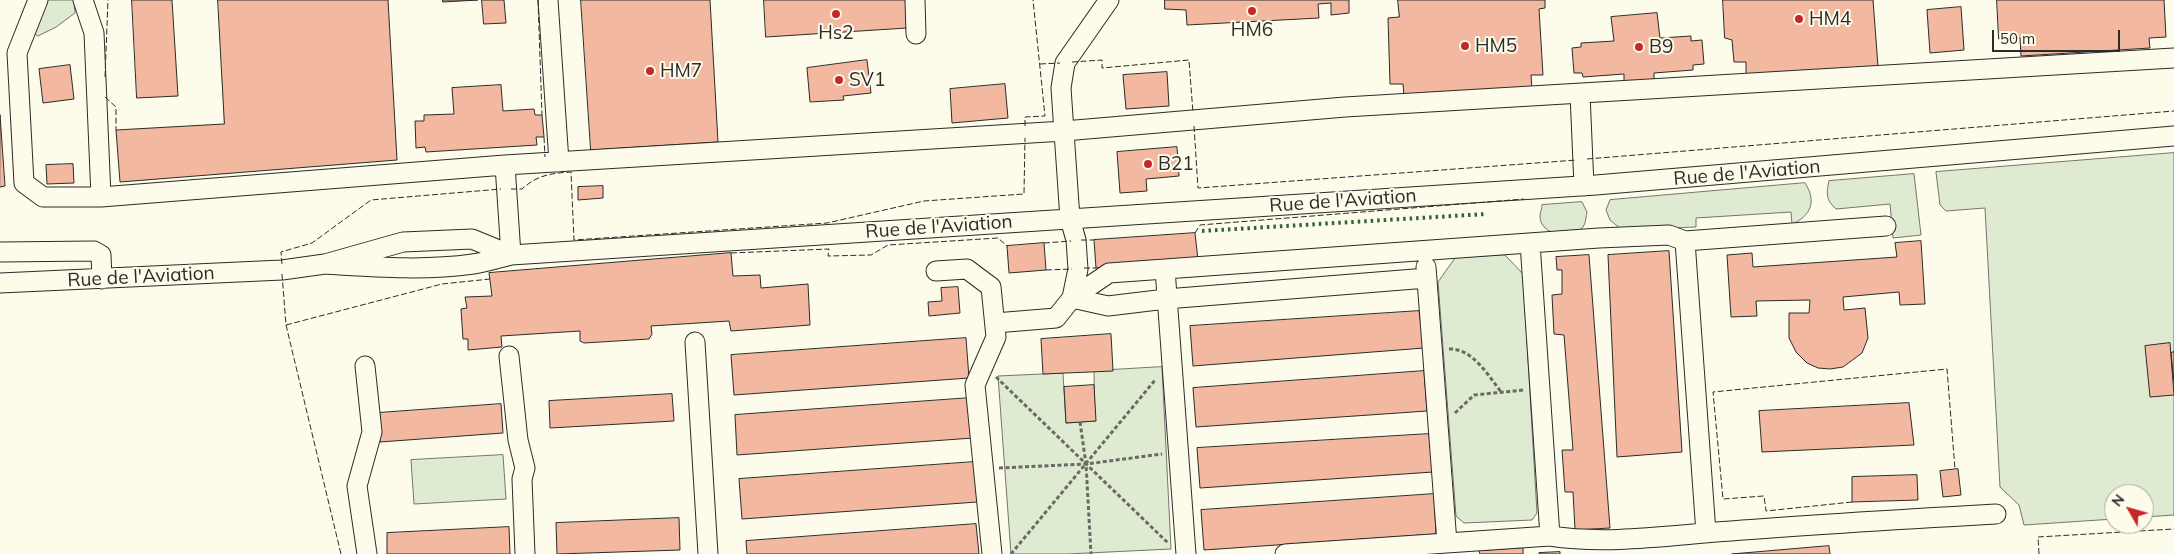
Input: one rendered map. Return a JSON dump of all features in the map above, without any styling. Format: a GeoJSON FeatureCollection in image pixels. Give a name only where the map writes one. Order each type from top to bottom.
{"type":"FeatureCollection","features":[{"type":"Feature","properties":{"kind":"street"},"geometry":{"type":"LineString","coordinates":[[38,0],[17,52],[24,183],[43,197],[101,197],[505,165],[1064,131],[1345,107],[2174,58]]}},
{"type":"Feature","properties":{"kind":"street"},"geometry":{"type":"LineString","coordinates":[[83,0],[94,33],[101,197]]}},
{"type":"Feature","properties":{"kind":"street"},"geometry":{"type":"LineString","coordinates":[[548,0],[559,162]]}},
{"type":"Feature","properties":{"kind":"street"},"geometry":{"type":"LineString","coordinates":[[915,0],[916,34]]}},
{"type":"Feature","properties":{"kind":"street"},"geometry":{"type":"LineString","coordinates":[[1072,298],[1078,268],[1076,240],[1070,219],[1061,88],[1065,63],[1109,0]]}},
{"type":"Feature","properties":{"kind":"street"},"geometry":{"type":"LineString","coordinates":[[1580,94],[1584,186]]}},
{"type":"Feature","properties":{"kind":"street","name":"Rue de l'Aviation"},"geometry":{"type":"LineString","coordinates":[[325,264],[405,268],[453,266],[475,264],[511,254],[1584,186],[2174,136]]}},
{"type":"Feature","properties":{"kind":"street"},"geometry":{"type":"LineString","coordinates":[[505,165],[511,254]]}},
{"type":"Feature","properties":{"kind":"street"},"geometry":{"type":"LineString","coordinates":[[995,322],[1056,318],[1072,298],[1109,273],[1530,243],[1669,235],[1684,241],[1886,226]]}},
{"type":"Feature","properties":{"kind":"street","name":"Rue de l'Aviation"},"geometry":{"type":"LineString","coordinates":[[0,283],[282,270],[325,264],[403,242],[472,239],[511,254]]}},
{"type":"Feature","properties":{"kind":"street"},"geometry":{"type":"LineString","coordinates":[[1684,241],[1706,533]]}},
{"type":"Feature","properties":{"kind":"street"},"geometry":{"type":"LineString","coordinates":[[1530,243],[1550,536]]}},
{"type":"Feature","properties":{"kind":"street"},"geometry":{"type":"LineString","coordinates":[[0,252],[94,251],[101,255],[102,279]]}},
{"type":"Feature","properties":{"kind":"street"},"geometry":{"type":"LineString","coordinates":[[1426,251],[1447,543]]}},
{"type":"Feature","properties":{"kind":"street"},"geometry":{"type":"LineString","coordinates":[[1165,269],[1178,452],[1179,551]]}},
{"type":"Feature","properties":{"kind":"street"},"geometry":{"type":"LineString","coordinates":[[936,271],[967,270],[991,287],[996,337],[975,385],[992,554]]}},
{"type":"Feature","properties":{"kind":"street"},"geometry":{"type":"LineString","coordinates":[[1072,298],[1108,306],[1166,299],[1427,278]]}},
{"type":"Feature","properties":{"kind":"street"},"geometry":{"type":"LineString","coordinates":[[695,342],[708,554]]}},
{"type":"Feature","properties":{"kind":"street"},"geometry":{"type":"LineString","coordinates":[[509,356],[518,440],[525,468],[522,479],[525,554]]}},
{"type":"Feature","properties":{"kind":"street"},"geometry":{"type":"LineString","coordinates":[[365,366],[372,432],[357,486],[366,554]]}},
{"type":"Feature","properties":{"kind":"street"},"geometry":{"type":"LineString","coordinates":[[1285,554],[1550,536],[1581,540],[1996,514]]}},
{"type":"Feature","properties":{"kind":"path"},"geometry":{"type":"LineString","coordinates":[[1433,349],[1453,348],[1464,352],[1477,361],[1502,394]]}},
{"type":"Feature","properties":{"kind":"path"},"geometry":{"type":"LineString","coordinates":[[1011,554],[1171,362]]}},
{"type":"Feature","properties":{"kind":"path"},"geometry":{"type":"LineString","coordinates":[[984,365],[1179,551]]}},
{"type":"Feature","properties":{"kind":"path"},"geometry":{"type":"LineString","coordinates":[[1438,415],[1452,416],[1474,395],[1502,394],[1539,388]]}},
{"type":"Feature","properties":{"kind":"path"},"geometry":{"type":"LineString","coordinates":[[1080,422],[1086,464],[1091,554]]}},
{"type":"Feature","properties":{"kind":"path"},"geometry":{"type":"LineString","coordinates":[[984,469],[1086,464],[1178,452]]}},
{"type":"Feature","properties":{"kind":"green space"},"geometry":{"type":"Polygon","coordinates":[[[46,0],[74,0],[75,13],[56,27],[38,36],[32,32],[46,0]]]}},
{"type":"Feature","properties":{"kind":"green space"},"geometry":{"type":"Polygon","coordinates":[[[2174,153],[2174,515],[2154,516],[2154,484],[2104,484],[2104,520],[2024,525],[2019,505],[2000,487],[1985,208],[1946,211],[1940,205],[1936,172],[2174,153]]]}},
{"type":"Feature","properties":{"kind":"green space"},"geometry":{"type":"Polygon","coordinates":[[[1914,174],[1921,235],[1893,238],[1890,204],[1836,209],[1830,203],[1827,190],[1829,181],[1914,174]]]}},
{"type":"Feature","properties":{"kind":"green space"},"geometry":{"type":"Polygon","coordinates":[[[1805,183],[1811,196],[1810,207],[1804,217],[1792,224],[1791,212],[1696,218],[1696,227],[1622,230],[1610,220],[1606,210],[1610,200],[1805,183]]]}},
{"type":"Feature","properties":{"kind":"green space"},"geometry":{"type":"Polygon","coordinates":[[[1582,202],[1587,212],[1584,225],[1578,231],[1565,235],[1557,234],[1545,228],[1541,223],[1542,205],[1582,202]]]}},
{"type":"Feature","properties":{"kind":"green space"},"geometry":{"type":"Polygon","coordinates":[[[1505,255],[1523,274],[1537,513],[1532,520],[1464,523],[1456,516],[1438,282],[1455,258],[1505,255]]]}},
{"type":"Feature","properties":{"kind":"green space"},"geometry":{"type":"Polygon","coordinates":[[[1162,367],[1171,549],[1067,554],[1011,554],[998,376],[1063,373],[1066,423],[1095,421],[1094,371],[1162,367]]]}},
{"type":"Feature","properties":{"kind":"green space"},"geometry":{"type":"Polygon","coordinates":[[[503,455],[506,499],[414,504],[411,460],[503,455]]]}},
{"type":"Feature","properties":{"kind":"building"},"geometry":{"type":"Polygon","coordinates":[[[132,0],[172,0],[178,96],[137,98],[132,0]]]}},
{"type":"Feature","properties":{"kind":"building"},"geometry":{"type":"Polygon","coordinates":[[[218,0],[388,0],[397,160],[120,182],[116,130],[224,124],[218,0]]]}},
{"type":"Feature","properties":{"kind":"building"},"geometry":{"type":"Polygon","coordinates":[[[443,0],[478,0],[443,2],[443,0]]]}},
{"type":"Feature","properties":{"kind":"building"},"geometry":{"type":"Polygon","coordinates":[[[482,0],[504,0],[506,23],[484,24],[482,0]]]}},
{"type":"Feature","properties":{"kind":"building","name":"HM7"},"geometry":{"type":"Polygon","coordinates":[[[581,0],[710,0],[718,142],[591,150],[581,0]]]}},
{"type":"Feature","properties":{"kind":"building","name":"Hs2"},"geometry":{"type":"Polygon","coordinates":[[[764,0],[906,0],[907,28],[766,37],[764,0]]]}},
{"type":"Feature","properties":{"kind":"building","name":"HM6"},"geometry":{"type":"Polygon","coordinates":[[[1165,0],[1349,0],[1349,13],[1331,15],[1331,3],[1318,4],[1319,18],[1187,25],[1186,10],[1165,9],[1165,0]]]}},
{"type":"Feature","properties":{"kind":"building","name":"HM5"},"geometry":{"type":"Polygon","coordinates":[[[1398,0],[1545,0],[1545,8],[1539,9],[1543,75],[1531,75],[1532,90],[1404,97],[1403,84],[1390,84],[1388,18],[1399,17],[1398,0]]]}},
{"type":"Feature","properties":{"kind":"building","name":"HM4"},"geometry":{"type":"Polygon","coordinates":[[[1723,0],[1873,0],[1878,66],[1746,75],[1746,62],[1734,62],[1732,40],[1725,38],[1723,0]]]}},
{"type":"Feature","properties":{"kind":"building"},"geometry":{"type":"Polygon","coordinates":[[[1997,0],[2164,0],[2166,37],[2149,38],[2150,48],[2021,56],[2020,38],[1999,39],[1997,0]]]}},
{"type":"Feature","properties":{"kind":"building"},"geometry":{"type":"Polygon","coordinates":[[[1961,7],[1964,50],[1930,53],[1927,10],[1961,7]]]}},
{"type":"Feature","properties":{"kind":"building","name":"B9"},"geometry":{"type":"Polygon","coordinates":[[[1657,13],[1660,38],[1691,36],[1691,41],[1702,40],[1704,64],[1693,65],[1693,70],[1654,73],[1654,80],[1624,81],[1624,74],[1583,77],[1582,73],[1574,73],[1572,48],[1581,47],[1581,43],[1614,41],[1611,17],[1657,13]]]}},
{"type":"Feature","properties":{"kind":"building","name":"SV1"},"geometry":{"type":"Polygon","coordinates":[[[867,60],[871,93],[843,96],[844,100],[810,102],[807,68],[867,60]]]}},
{"type":"Feature","properties":{"kind":"building"},"geometry":{"type":"Polygon","coordinates":[[[70,65],[74,99],[43,103],[39,69],[70,65]]]}},
{"type":"Feature","properties":{"kind":"building"},"geometry":{"type":"Polygon","coordinates":[[[1167,72],[1169,106],[1126,109],[1123,75],[1167,72]]]}},
{"type":"Feature","properties":{"kind":"building"},"geometry":{"type":"Polygon","coordinates":[[[1005,84],[1008,118],[952,123],[950,89],[1005,84]]]}},
{"type":"Feature","properties":{"kind":"building"},"geometry":{"type":"Polygon","coordinates":[[[501,85],[503,111],[534,109],[535,115],[542,115],[544,137],[536,137],[537,145],[426,152],[425,147],[416,148],[415,121],[424,121],[424,115],[454,114],[452,88],[501,85]]]}},
{"type":"Feature","properties":{"kind":"building"},"geometry":{"type":"Polygon","coordinates":[[[0,115],[5,186],[0,187],[0,115]]]}},
{"type":"Feature","properties":{"kind":"building","name":"B21"},"geometry":{"type":"Polygon","coordinates":[[[1177,147],[1179,176],[1146,179],[1147,191],[1120,193],[1117,152],[1177,147]]]}},
{"type":"Feature","properties":{"kind":"building"},"geometry":{"type":"Polygon","coordinates":[[[73,164],[74,183],[47,184],[46,165],[73,164]]]}},
{"type":"Feature","properties":{"kind":"building"},"geometry":{"type":"Polygon","coordinates":[[[603,186],[603,198],[578,200],[578,187],[603,186]]]}},
{"type":"Feature","properties":{"kind":"building"},"geometry":{"type":"Polygon","coordinates":[[[1195,233],[1198,260],[1096,268],[1094,240],[1195,233]]]}},
{"type":"Feature","properties":{"kind":"building"},"geometry":{"type":"Polygon","coordinates":[[[1921,241],[1925,304],[1900,305],[1899,292],[1843,297],[1844,310],[1865,308],[1868,338],[1862,353],[1843,367],[1818,368],[1807,363],[1796,352],[1789,338],[1789,313],[1809,313],[1810,300],[1756,301],[1757,316],[1731,317],[1727,255],[1752,253],[1753,267],[1897,257],[1895,243],[1921,241]]]}},
{"type":"Feature","properties":{"kind":"building"},"geometry":{"type":"Polygon","coordinates":[[[1044,243],[1046,270],[1009,273],[1007,246],[1044,243]]]}},
{"type":"Feature","properties":{"kind":"building"},"geometry":{"type":"Polygon","coordinates":[[[1669,251],[1682,452],[1617,457],[1608,255],[1669,251]]]}},
{"type":"Feature","properties":{"kind":"building"},"geometry":{"type":"Polygon","coordinates":[[[731,253],[733,276],[760,275],[761,288],[808,284],[810,325],[731,331],[729,321],[651,326],[652,334],[649,339],[584,343],[580,341],[580,331],[501,336],[502,347],[468,350],[468,339],[463,339],[461,309],[467,308],[465,297],[492,296],[489,273],[731,253]]]}},
{"type":"Feature","properties":{"kind":"building"},"geometry":{"type":"Polygon","coordinates":[[[1589,255],[1610,528],[1575,530],[1573,492],[1565,492],[1562,450],[1573,450],[1564,335],[1554,334],[1552,295],[1562,294],[1562,270],[1557,270],[1556,257],[1589,255]]]}},
{"type":"Feature","properties":{"kind":"building"},"geometry":{"type":"Polygon","coordinates":[[[958,287],[960,313],[929,316],[928,302],[942,301],[941,288],[958,287]]]}},
{"type":"Feature","properties":{"kind":"building"},"geometry":{"type":"Polygon","coordinates":[[[1419,311],[1424,348],[1193,366],[1190,326],[1419,311]]]}},
{"type":"Feature","properties":{"kind":"building"},"geometry":{"type":"Polygon","coordinates":[[[1111,334],[1113,371],[1043,374],[1041,339],[1111,334]]]}},
{"type":"Feature","properties":{"kind":"building"},"geometry":{"type":"Polygon","coordinates":[[[966,338],[969,378],[734,395],[731,355],[966,338]]]}},
{"type":"Feature","properties":{"kind":"building"},"geometry":{"type":"Polygon","coordinates":[[[2170,343],[2174,395],[2150,397],[2145,346],[2170,343]]]}},
{"type":"Feature","properties":{"kind":"building"},"geometry":{"type":"Polygon","coordinates":[[[2174,352],[2174,383],[2171,353],[2174,352]]]}},
{"type":"Feature","properties":{"kind":"building"},"geometry":{"type":"Polygon","coordinates":[[[1424,371],[1427,411],[1196,427],[1193,388],[1424,371]]]}},
{"type":"Feature","properties":{"kind":"building"},"geometry":{"type":"Polygon","coordinates":[[[1094,385],[1096,421],[1066,423],[1064,387],[1094,385]]]}},
{"type":"Feature","properties":{"kind":"building"},"geometry":{"type":"Polygon","coordinates":[[[672,394],[674,421],[550,428],[549,401],[672,394]]]}},
{"type":"Feature","properties":{"kind":"building"},"geometry":{"type":"Polygon","coordinates":[[[970,398],[973,438],[737,455],[735,415],[970,398]]]}},
{"type":"Feature","properties":{"kind":"building"},"geometry":{"type":"Polygon","coordinates":[[[1909,403],[1914,445],[1762,452],[1759,411],[1909,403]]]}},
{"type":"Feature","properties":{"kind":"building"},"geometry":{"type":"Polygon","coordinates":[[[501,404],[503,433],[380,442],[378,413],[501,404]]]}},
{"type":"Feature","properties":{"kind":"building"},"geometry":{"type":"Polygon","coordinates":[[[1429,434],[1433,472],[1200,488],[1197,448],[1429,434]]]}},
{"type":"Feature","properties":{"kind":"building"},"geometry":{"type":"Polygon","coordinates":[[[974,462],[977,502],[742,519],[739,479],[974,462]]]}},
{"type":"Feature","properties":{"kind":"building"},"geometry":{"type":"Polygon","coordinates":[[[1958,469],[1961,495],[1943,497],[1940,471],[1958,469]]]}},
{"type":"Feature","properties":{"kind":"building"},"geometry":{"type":"Polygon","coordinates":[[[1917,475],[1918,500],[1852,502],[1852,477],[1917,475]]]}},
{"type":"Feature","properties":{"kind":"building"},"geometry":{"type":"Polygon","coordinates":[[[1434,494],[1436,534],[1204,550],[1201,510],[1434,494]]]}},
{"type":"Feature","properties":{"kind":"building"},"geometry":{"type":"Polygon","coordinates":[[[679,518],[680,550],[557,554],[556,523],[679,518]]]}},
{"type":"Feature","properties":{"kind":"building"},"geometry":{"type":"Polygon","coordinates":[[[976,524],[979,554],[747,554],[746,541],[976,524]]]}},
{"type":"Feature","properties":{"kind":"building"},"geometry":{"type":"Polygon","coordinates":[[[509,527],[510,554],[387,554],[387,533],[509,527]]]}},
{"type":"Feature","properties":{"kind":"building"},"geometry":{"type":"Polygon","coordinates":[[[1829,546],[1830,554],[1732,554],[1829,546]]]}},
{"type":"Feature","properties":{"kind":"building"},"geometry":{"type":"Polygon","coordinates":[[[1523,548],[1523,554],[1480,554],[1479,551],[1523,548]]]}},
{"type":"Feature","properties":{"kind":"building"},"geometry":{"type":"Polygon","coordinates":[[[1560,552],[1560,554],[1539,554],[1539,553],[1560,552]]]}},
{"type":"Feature","properties":{"kind":"hedge"},"geometry":{"type":"LineString","coordinates":[[1202,231],[1486,214]]}},
{"type":"Feature","properties":{"kind":"fence"},"geometry":{"type":"LineString","coordinates":[[105,77],[108,0]]}},
{"type":"Feature","properties":{"kind":"fence"},"geometry":{"type":"LineString","coordinates":[[538,0],[542,115]]}},
{"type":"Feature","properties":{"kind":"fence"},"geometry":{"type":"LineString","coordinates":[[1025,126],[1025,117],[1045,116],[1033,0]]}},
{"type":"Feature","properties":{"kind":"fence"},"geometry":{"type":"LineString","coordinates":[[1072,62],[1102,60],[1102,68],[1189,60],[1193,113]]}},
{"type":"Feature","properties":{"kind":"fence"},"geometry":{"type":"LineString","coordinates":[[1040,64],[1060,63]]}},
{"type":"Feature","properties":{"kind":"fence"},"geometry":{"type":"LineString","coordinates":[[105,97],[116,107],[116,130]]}},
{"type":"Feature","properties":{"kind":"fence"},"geometry":{"type":"LineString","coordinates":[[1587,159],[2174,111]]}},
{"type":"Feature","properties":{"kind":"fence"},"geometry":{"type":"LineString","coordinates":[[1194,126],[1198,188],[1577,160]]}},
{"type":"Feature","properties":{"kind":"fence"},"geometry":{"type":"LineString","coordinates":[[544,137],[545,157]]}},
{"type":"Feature","properties":{"kind":"fence"},"geometry":{"type":"LineString","coordinates":[[511,189],[522,189],[533,181],[545,176],[571,172],[574,240],[827,223],[924,201],[1024,194],[1025,138]]}},
{"type":"Feature","properties":{"kind":"fence"},"geometry":{"type":"LineString","coordinates":[[282,264],[281,252],[312,243],[371,200],[501,189]]}},
{"type":"Feature","properties":{"kind":"fence"},"geometry":{"type":"LineString","coordinates":[[1195,233],[1200,225],[1524,199]]}},
{"type":"Feature","properties":{"kind":"fence"},"geometry":{"type":"LineString","coordinates":[[731,253],[829,249],[828,256],[871,255],[888,245],[998,238],[1007,246]]}},
{"type":"Feature","properties":{"kind":"fence"},"geometry":{"type":"LineString","coordinates":[[1081,240],[1094,240]]}},
{"type":"Feature","properties":{"kind":"fence"},"geometry":{"type":"LineString","coordinates":[[1044,243],[1071,241]]}},
{"type":"Feature","properties":{"kind":"fence"},"geometry":{"type":"LineString","coordinates":[[1084,268],[1096,268]]}},
{"type":"Feature","properties":{"kind":"fence"},"geometry":{"type":"LineString","coordinates":[[1046,270],[1072,269]]}},
{"type":"Feature","properties":{"kind":"fence"},"geometry":{"type":"LineString","coordinates":[[282,274],[286,325],[341,554]]}},
{"type":"Feature","properties":{"kind":"fence"},"geometry":{"type":"LineString","coordinates":[[286,325],[442,284],[490,279]]}},
{"type":"Feature","properties":{"kind":"fence"},"geometry":{"type":"LineString","coordinates":[[1852,502],[1766,511],[1764,496],[1723,499],[1713,392],[1947,369],[1955,469]]}},
{"type":"Feature","properties":{"kind":"fence"},"geometry":{"type":"LineString","coordinates":[[2039,554],[2038,537],[2174,529]]}},
{"type":"Feature","properties":{"kind":"place","name":"HM6"},"geometry":{"type":"Point","coordinates":[1252,11]}},
{"type":"Feature","properties":{"kind":"place","name":"Hs2"},"geometry":{"type":"Point","coordinates":[836,14]}},
{"type":"Feature","properties":{"kind":"place","name":"HM4"},"geometry":{"type":"Point","coordinates":[1799,19]}},
{"type":"Feature","properties":{"kind":"place","name":"HM5"},"geometry":{"type":"Point","coordinates":[1465,46]}},
{"type":"Feature","properties":{"kind":"place","name":"B9"},"geometry":{"type":"Point","coordinates":[1639,47]}},
{"type":"Feature","properties":{"kind":"place","name":"HM7"},"geometry":{"type":"Point","coordinates":[650,71]}},
{"type":"Feature","properties":{"kind":"place","name":"SV1"},"geometry":{"type":"Point","coordinates":[839,80]}},
{"type":"Feature","properties":{"kind":"place","name":"B21"},"geometry":{"type":"Point","coordinates":[1148,164]}}]}
